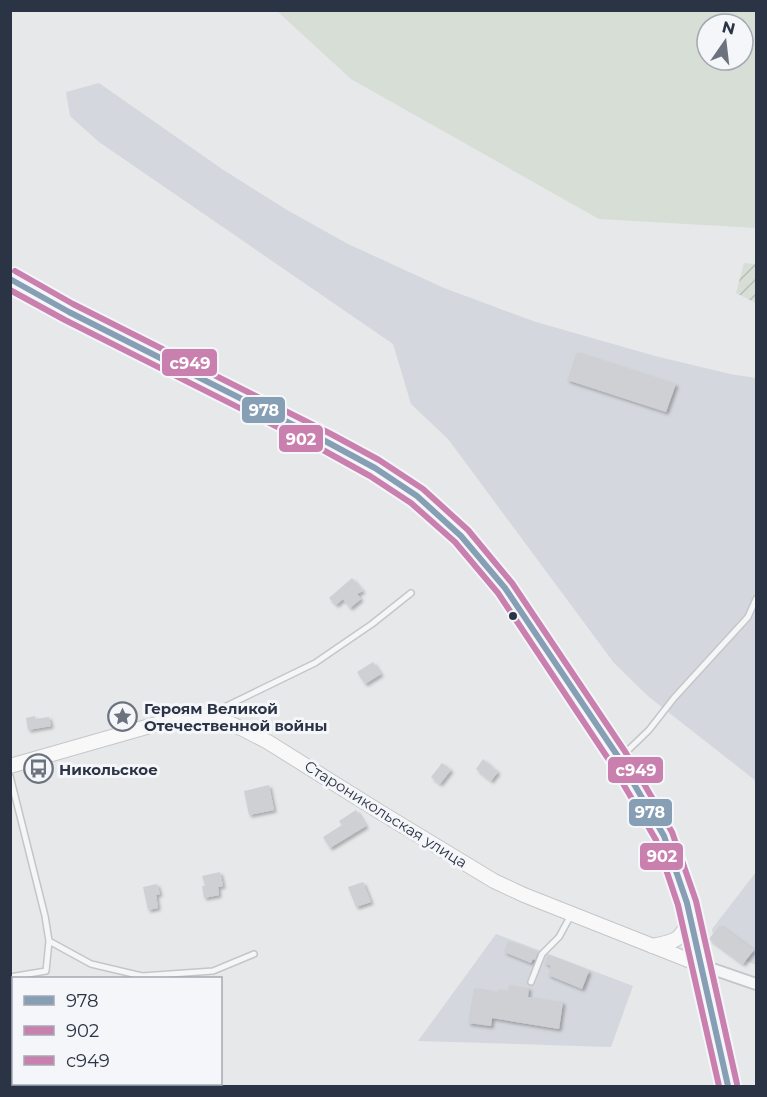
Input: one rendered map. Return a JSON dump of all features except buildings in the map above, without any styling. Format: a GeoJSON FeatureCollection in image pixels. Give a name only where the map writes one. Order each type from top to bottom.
{"type":"FeatureCollection","features":[{"type":"Feature","properties":{"kind":"main road"},"geometry":{"type":"LineString","coordinates":[[10,279],[69,312],[375,468],[417,496],[461,536],[499,581],[619,758],[664,836],[687,903],[728,1086]]}},
{"type":"Feature","properties":{"kind":"main road","name":"Староникольская улица"},"geometry":{"type":"LineString","coordinates":[[10,766],[185,716],[205,716],[224,721],[268,742],[495,881],[524,895],[701,965]]}},
{"type":"Feature","properties":{"kind":"main road"},"geometry":{"type":"LineString","coordinates":[[652,946],[678,938],[690,918]]}},
{"type":"Feature","properties":{"kind":"street","name":"Староникольская улица"},"geometry":{"type":"LineString","coordinates":[[701,965],[756,984]]}},
{"type":"Feature","properties":{"kind":"lane"},"geometry":{"type":"LineString","coordinates":[[205,716],[315,663],[372,624],[411,593]]}},
{"type":"Feature","properties":{"kind":"lane"},"geometry":{"type":"LineString","coordinates":[[619,758],[648,730],[748,617],[756,602]]}},
{"type":"Feature","properties":{"kind":"lane"},"geometry":{"type":"LineString","coordinates":[[10,776],[50,941],[46,971],[10,977]]}},
{"type":"Feature","properties":{"kind":"lane"},"geometry":{"type":"LineString","coordinates":[[531,982],[542,954],[559,937],[572,913]]}},
{"type":"Feature","properties":{"kind":"lane"},"geometry":{"type":"LineString","coordinates":[[50,941],[91,964],[142,976],[213,971],[254,954]]}},
{"type":"Feature","properties":{"kind":"shaded area"},"geometry":{"type":"Polygon","coordinates":[[[277,11],[756,11],[756,228],[599,219],[351,79],[277,11]]]}},
{"type":"Feature","properties":{"kind":"shaded area"},"geometry":{"type":"Polygon","coordinates":[[[99,83],[222,169],[287,210],[348,244],[444,288],[536,322],[655,356],[756,378],[756,781],[649,697],[614,663],[448,439],[411,404],[393,344],[99,142],[70,116],[66,92],[99,83]]]}},
{"type":"Feature","properties":{"kind":"shaded area"},"geometry":{"type":"Polygon","coordinates":[[[744,263],[756,264],[756,303],[736,293],[744,263]]]}},
{"type":"Feature","properties":{"kind":"shaded area"},"geometry":{"type":"Polygon","coordinates":[[[756,872],[756,965],[733,956],[714,942],[712,929],[756,872]]]}},
{"type":"Feature","properties":{"kind":"shaded area"},"geometry":{"type":"Polygon","coordinates":[[[496,934],[633,986],[611,1047],[418,1041],[496,934]]]}},
{"type":"Feature","properties":{"kind":"transit line","name":"с949"},"geometry":{"type":"LineString","coordinates":[[15,271],[73,304],[379,460],[423,489],[468,530],[512,583],[626,753],[672,832],[696,901],[737,1084]]}},
{"type":"Feature","properties":{"kind":"transit line","name":"978"},"geometry":{"type":"LineString","coordinates":[[10,279],[69,312],[375,468],[417,496],[461,536],[505,588],[619,758],[664,836],[687,903],[728,1086]]}},
{"type":"Feature","properties":{"kind":"transit line","name":"902"},"geometry":{"type":"LineString","coordinates":[[10,290],[370,476],[411,503],[455,542],[498,593],[611,763],[656,840],[678,905],[719,1086]]}},
{"type":"Feature","properties":{"kind":"place","name":"Героям Великой Отечественной войны"},"geometry":{"type":"Point","coordinates":[123,717]}},
{"type":"Feature","properties":{"kind":"place","name":"Никольское"},"geometry":{"type":"Point","coordinates":[38,769]}}]}
